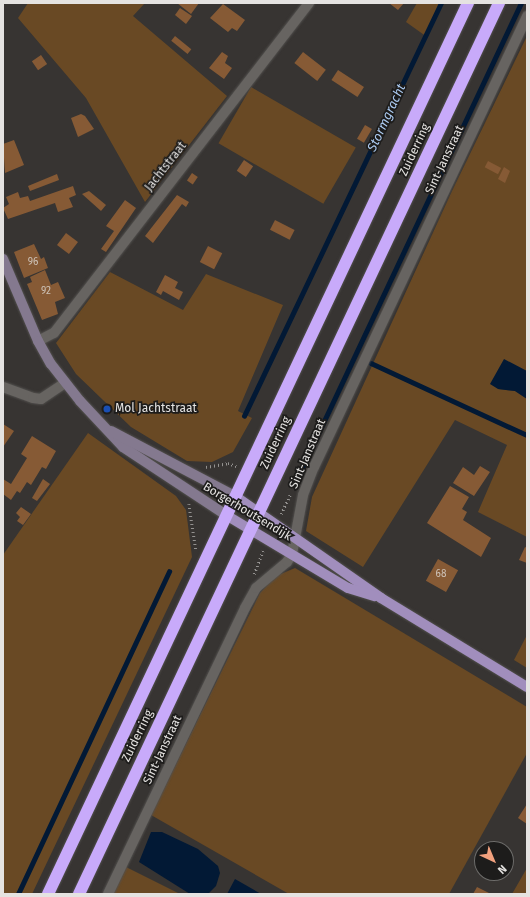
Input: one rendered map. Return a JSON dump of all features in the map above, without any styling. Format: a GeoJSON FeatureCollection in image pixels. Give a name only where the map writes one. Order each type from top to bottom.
{"type":"FeatureCollection","features":[{"type":"Feature","properties":{"kind":"highway","name":"Zuiderring"},"geometry":{"type":"LineString","coordinates":[[48,894],[468,3]]}},
{"type":"Feature","properties":{"kind":"highway","name":"Zuiderring"},"geometry":{"type":"LineString","coordinates":[[79,894],[234,570],[499,3]]}},
{"type":"Feature","properties":{"kind":"main road","name":"Borgerhoutsendijk"},"geometry":{"type":"LineString","coordinates":[[3,259],[38,341],[65,383],[110,430],[123,447],[226,515],[348,588],[381,598]]}},
{"type":"Feature","properties":{"kind":"main road","name":"Borgerhoutsendijk"},"geometry":{"type":"LineString","coordinates":[[110,430],[235,496],[295,540],[381,598],[527,687]]}},
{"type":"Feature","properties":{"kind":"street","name":"Jachtstraat"},"geometry":{"type":"LineString","coordinates":[[38,341],[54,333],[309,3]]}},
{"type":"Feature","properties":{"kind":"street","name":"Sint-Janstraat"},"geometry":{"type":"LineString","coordinates":[[108,894],[245,608],[256,588],[287,562],[292,554],[303,495],[314,467],[527,16]]}},
{"type":"Feature","properties":{"kind":"street"},"geometry":{"type":"LineString","coordinates":[[3,387],[33,398],[41,398],[65,383]]}},
{"type":"Feature","properties":{"kind":"path"},"geometry":{"type":"LineString","coordinates":[[201,467],[228,463],[247,470]]}},
{"type":"Feature","properties":{"kind":"path"},"geometry":{"type":"LineString","coordinates":[[184,498],[188,502],[192,517],[195,547],[207,557]]}},
{"type":"Feature","properties":{"kind":"path"},"geometry":{"type":"LineString","coordinates":[[234,570],[254,579]]}},
{"type":"Feature","properties":{"kind":"shaded area"},"geometry":{"type":"Polygon","coordinates":[[[28,3],[145,3],[133,16],[227,96],[145,202],[86,98],[18,18],[28,3]]]}},
{"type":"Feature","properties":{"kind":"shaded area"},"geometry":{"type":"Polygon","coordinates":[[[417,3],[443,3],[427,37],[406,22],[417,3]]]}},
{"type":"Feature","properties":{"kind":"shaded area"},"geometry":{"type":"Polygon","coordinates":[[[527,36],[527,371],[498,389],[515,391],[527,399],[527,537],[478,512],[507,445],[455,420],[363,567],[306,531],[312,497],[452,191],[527,36]]]}},
{"type":"Feature","properties":{"kind":"shaded area"},"geometry":{"type":"Polygon","coordinates":[[[251,87],[356,147],[323,204],[218,143],[251,87]]]}},
{"type":"Feature","properties":{"kind":"shaded area"},"geometry":{"type":"Polygon","coordinates":[[[110,272],[183,310],[206,274],[283,305],[238,411],[252,418],[233,452],[212,462],[187,461],[131,427],[76,374],[56,343],[110,272]]]}},
{"type":"Feature","properties":{"kind":"shaded area"},"geometry":{"type":"Polygon","coordinates":[[[88,433],[176,496],[186,510],[192,557],[32,894],[3,894],[3,555],[88,433]]]}},
{"type":"Feature","properties":{"kind":"shaded area"},"geometry":{"type":"Polygon","coordinates":[[[295,568],[527,707],[527,753],[478,841],[474,841],[474,849],[449,894],[289,894],[151,815],[260,593],[276,576],[295,568]]]}},
{"type":"Feature","properties":{"kind":"shaded area"},"geometry":{"type":"Polygon","coordinates":[[[527,635],[527,668],[514,660],[527,635]]]}},
{"type":"Feature","properties":{"kind":"shaded area"},"geometry":{"type":"Polygon","coordinates":[[[126,867],[180,894],[113,894],[126,867]]]}},
{"type":"Feature","properties":{"kind":"shaded area"},"geometry":{"type":"Polygon","coordinates":[[[527,868],[527,894],[512,894],[527,868]]]}},
{"type":"Feature","properties":{"kind":"water"},"geometry":{"type":"Polygon","coordinates":[[[504,359],[527,371],[527,399],[515,391],[498,389],[490,384],[504,359]]]}},
{"type":"Feature","properties":{"kind":"water"},"geometry":{"type":"Polygon","coordinates":[[[151,832],[162,832],[198,849],[218,866],[220,873],[216,886],[208,894],[190,894],[139,862],[151,832]]]}},
{"type":"Feature","properties":{"kind":"water"},"geometry":{"type":"Polygon","coordinates":[[[235,879],[261,894],[227,894],[235,879]]]}},
{"type":"Feature","properties":{"kind":"building"},"geometry":{"type":"Polygon","coordinates":[[[177,3],[199,3],[191,14],[177,3]]]}},
{"type":"Feature","properties":{"kind":"building"},"geometry":{"type":"Polygon","coordinates":[[[389,3],[404,3],[398,10],[389,3]]]}},
{"type":"Feature","properties":{"kind":"building"},"geometry":{"type":"Polygon","coordinates":[[[223,4],[245,20],[237,31],[232,28],[228,32],[210,18],[223,4]]]}},
{"type":"Feature","properties":{"kind":"building"},"geometry":{"type":"Polygon","coordinates":[[[180,8],[192,16],[186,24],[175,15],[180,8]]]}},
{"type":"Feature","properties":{"kind":"building"},"geometry":{"type":"Polygon","coordinates":[[[175,36],[191,49],[188,54],[171,41],[175,36]]]}},
{"type":"Feature","properties":{"kind":"building"},"geometry":{"type":"Polygon","coordinates":[[[222,52],[228,56],[225,63],[232,68],[224,79],[209,68],[222,52]]]}},
{"type":"Feature","properties":{"kind":"building"},"geometry":{"type":"Polygon","coordinates":[[[303,52],[326,70],[317,81],[294,63],[303,52]]]}},
{"type":"Feature","properties":{"kind":"building"},"geometry":{"type":"Polygon","coordinates":[[[41,55],[47,64],[38,70],[32,61],[41,55]]]}},
{"type":"Feature","properties":{"kind":"building"},"geometry":{"type":"Polygon","coordinates":[[[338,70],[364,87],[357,97],[331,80],[338,70]]]}},
{"type":"Feature","properties":{"kind":"building"},"geometry":{"type":"Polygon","coordinates":[[[81,114],[85,116],[94,129],[78,137],[71,118],[81,114]]]}},
{"type":"Feature","properties":{"kind":"building"},"geometry":{"type":"Polygon","coordinates":[[[365,125],[372,129],[364,143],[357,139],[365,125]]]}},
{"type":"Feature","properties":{"kind":"building"},"geometry":{"type":"Polygon","coordinates":[[[14,140],[24,165],[5,173],[3,144],[14,140]]]}},
{"type":"Feature","properties":{"kind":"building"},"geometry":{"type":"Polygon","coordinates":[[[244,160],[253,166],[246,177],[237,171],[244,160]]]}},
{"type":"Feature","properties":{"kind":"building"},"geometry":{"type":"Polygon","coordinates":[[[488,161],[501,168],[498,174],[485,167],[488,161]]]}},
{"type":"Feature","properties":{"kind":"building"},"geometry":{"type":"Polygon","coordinates":[[[504,167],[510,171],[505,183],[498,179],[504,167]]]}},
{"type":"Feature","properties":{"kind":"building"},"geometry":{"type":"Polygon","coordinates":[[[192,173],[198,177],[193,184],[187,180],[192,173]]]}},
{"type":"Feature","properties":{"kind":"building"},"geometry":{"type":"Polygon","coordinates":[[[57,174],[59,180],[30,191],[28,186],[57,174]]]}},
{"type":"Feature","properties":{"kind":"building"},"geometry":{"type":"Polygon","coordinates":[[[73,186],[76,195],[69,198],[73,207],[58,212],[55,203],[8,219],[3,208],[9,204],[6,197],[18,192],[20,198],[28,196],[30,201],[73,186]]]}},
{"type":"Feature","properties":{"kind":"building"},"geometry":{"type":"Polygon","coordinates":[[[89,191],[106,205],[101,211],[82,194],[89,191]]]}},
{"type":"Feature","properties":{"kind":"building"},"geometry":{"type":"Polygon","coordinates":[[[177,195],[189,202],[186,207],[182,204],[153,243],[145,236],[177,195]]]}},
{"type":"Feature","properties":{"kind":"building"},"geometry":{"type":"Polygon","coordinates":[[[125,200],[136,208],[106,252],[101,249],[114,231],[106,226],[125,200]]]}},
{"type":"Feature","properties":{"kind":"building"},"geometry":{"type":"Polygon","coordinates":[[[275,220],[295,230],[290,240],[270,230],[275,220]]]}},
{"type":"Feature","properties":{"kind":"building"},"geometry":{"type":"Polygon","coordinates":[[[66,233],[78,242],[69,254],[57,245],[66,233]]]}},
{"type":"Feature","properties":{"kind":"building"},"geometry":{"type":"Polygon","coordinates":[[[34,244],[41,259],[44,257],[48,268],[24,278],[14,252],[34,244]]]}},
{"type":"Feature","properties":{"kind":"building"},"geometry":{"type":"Polygon","coordinates":[[[208,246],[222,253],[214,269],[200,262],[208,246]]]}},
{"type":"Feature","properties":{"kind":"building"},"geometry":{"type":"Polygon","coordinates":[[[45,270],[51,285],[58,282],[65,298],[55,302],[58,314],[42,320],[27,284],[32,282],[30,277],[45,270]]]}},
{"type":"Feature","properties":{"kind":"building"},"geometry":{"type":"Polygon","coordinates":[[[165,275],[178,282],[175,288],[183,292],[179,300],[163,291],[161,295],[156,292],[165,275]]]}},
{"type":"Feature","properties":{"kind":"building"},"geometry":{"type":"Polygon","coordinates":[[[3,424],[14,431],[3,447],[3,424]]]}},
{"type":"Feature","properties":{"kind":"building"},"geometry":{"type":"Polygon","coordinates":[[[32,436],[56,451],[46,469],[42,467],[31,485],[27,482],[20,493],[17,491],[11,500],[3,494],[3,479],[11,484],[27,458],[21,454],[32,436]]]}},
{"type":"Feature","properties":{"kind":"building"},"geometry":{"type":"Polygon","coordinates":[[[480,466],[490,472],[474,496],[453,483],[463,467],[474,475],[480,466]]]}},
{"type":"Feature","properties":{"kind":"building"},"geometry":{"type":"Polygon","coordinates":[[[43,479],[50,484],[37,501],[32,498],[43,479]]]}},
{"type":"Feature","properties":{"kind":"building"},"geometry":{"type":"Polygon","coordinates":[[[450,486],[469,497],[462,509],[467,512],[463,520],[491,538],[481,557],[427,523],[450,486]]]}},
{"type":"Feature","properties":{"kind":"building"},"geometry":{"type":"Polygon","coordinates":[[[21,507],[31,514],[23,525],[17,521],[20,517],[16,513],[21,507]]]}},
{"type":"Feature","properties":{"kind":"building"},"geometry":{"type":"Polygon","coordinates":[[[525,547],[527,548],[527,563],[519,560],[525,547]]]}},
{"type":"Feature","properties":{"kind":"building"},"geometry":{"type":"Polygon","coordinates":[[[438,559],[458,570],[446,592],[426,581],[438,559]]]}},
{"type":"Feature","properties":{"kind":"building"},"geometry":{"type":"Polygon","coordinates":[[[527,804],[527,824],[518,818],[527,804]]]}},
{"type":"Feature","properties":{"kind":"building"},"geometry":{"type":"Polygon","coordinates":[[[477,887],[491,894],[473,894],[477,887]]]}},
{"type":"Feature","properties":{"kind":"waterway","name":"Stormgracht"},"geometry":{"type":"LineString","coordinates":[[244,416],[441,3]]}},
{"type":"Feature","properties":{"kind":"waterway"},"geometry":{"type":"LineString","coordinates":[[300,472],[521,3]]}},
{"type":"Feature","properties":{"kind":"waterway","name":"Stormgracht"},"geometry":{"type":"LineString","coordinates":[[371,363],[527,435]]}},
{"type":"Feature","properties":{"kind":"waterway"},"geometry":{"type":"LineString","coordinates":[[18,894],[169,572]]}},
{"type":"Feature","properties":{"kind":"place","name":"Mol Jachtstraat"},"geometry":{"type":"Point","coordinates":[107,409]}}]}
